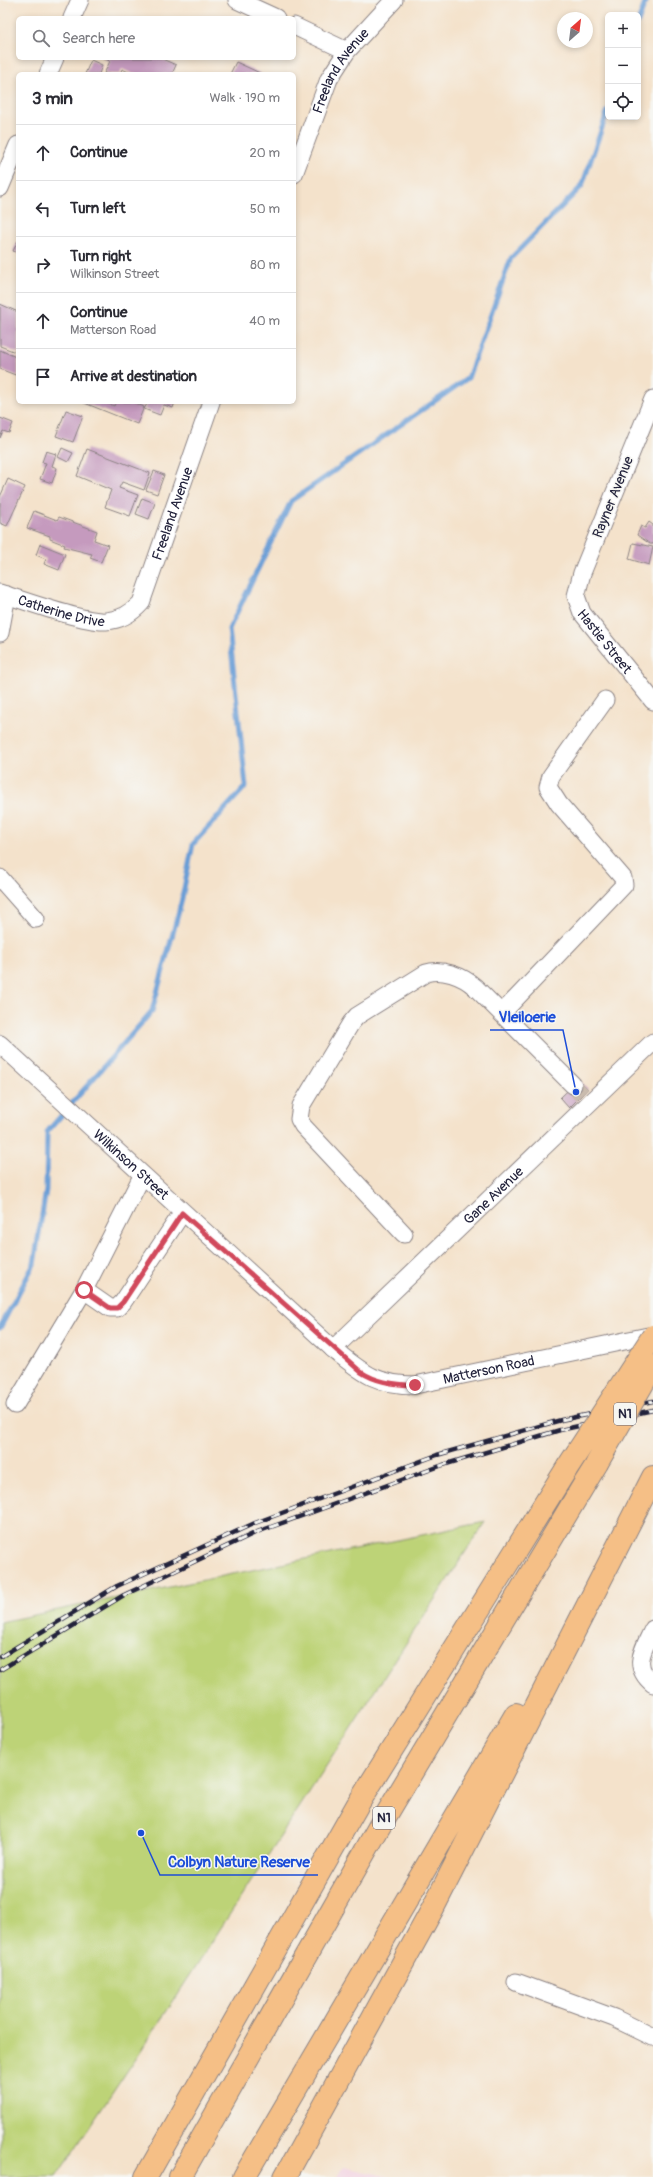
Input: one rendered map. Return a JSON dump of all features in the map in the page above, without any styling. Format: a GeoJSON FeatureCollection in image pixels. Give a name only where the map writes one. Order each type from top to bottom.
{"type":"FeatureCollection","features":[{"type":"Feature","properties":{"kind":"highway"},"geometry":{"type":"LineString","coordinates":[[146,2177],[358,1804],[567,1468],[653,1335]]}},
{"type":"Feature","properties":{"kind":"highway","name":"N1"},"geometry":{"type":"LineString","coordinates":[[180,2177],[379,1827],[597,1463],[653,1366]]}},
{"type":"Feature","properties":{"kind":"highway"},"geometry":{"type":"LineString","coordinates":[[285,2177],[432,1910],[653,1478]]}},
{"type":"Feature","properties":{"kind":"highway"},"geometry":{"type":"LineString","coordinates":[[244,2177],[639,1504]]}},
{"type":"Feature","properties":{"kind":"highway"},"geometry":{"type":"LineString","coordinates":[[138,2177],[214,2056]]}},
{"type":"Feature","properties":{"kind":"street"},"geometry":{"type":"LineString","coordinates":[[73,16],[80,0]]}},
{"type":"Feature","properties":{"kind":"street"},"geometry":{"type":"LineString","coordinates":[[237,0],[272,16]]}},
{"type":"Feature","properties":{"kind":"street","name":"Freeland Avenue"},"geometry":{"type":"LineString","coordinates":[[296,169],[329,78],[347,51],[394,0]]}},
{"type":"Feature","properties":{"kind":"street"},"geometry":{"type":"LineString","coordinates":[[296,27],[347,51]]}},
{"type":"Feature","properties":{"kind":"street"},"geometry":{"type":"LineString","coordinates":[[49,72],[54,60]]}},
{"type":"Feature","properties":{"kind":"street"},"geometry":{"type":"LineString","coordinates":[[0,188],[16,150]]}},
{"type":"Feature","properties":{"kind":"street","name":"Rayner Avenue"},"geometry":{"type":"LineString","coordinates":[[576,596],[582,573],[653,399]]}},
{"type":"Feature","properties":{"kind":"street","name":"Freeland Avenue"},"geometry":{"type":"LineString","coordinates":[[122,617],[141,603],[210,404]]}},
{"type":"Feature","properties":{"kind":"street"},"geometry":{"type":"LineString","coordinates":[[0,633],[3,594]]}},
{"type":"Feature","properties":{"kind":"street","name":"Catherine Drive"},"geometry":{"type":"LineString","coordinates":[[3,594],[86,619],[106,622],[122,617]]}},
{"type":"Feature","properties":{"kind":"street","name":"Hastie Street"},"geometry":{"type":"LineString","coordinates":[[576,596],[582,613],[653,701]]}},
{"type":"Feature","properties":{"kind":"street"},"geometry":{"type":"LineString","coordinates":[[502,1014],[624,885],[623,878],[559,804],[548,787],[551,776],[605,700]]}},
{"type":"Feature","properties":{"kind":"street"},"geometry":{"type":"LineString","coordinates":[[0,878],[36,919]]}},
{"type":"Feature","properties":{"kind":"street"},"geometry":{"type":"LineString","coordinates":[[404,1234],[302,1126],[299,1119],[301,1106],[351,1023],[357,1016],[426,973],[436,971],[465,980],[475,987],[582,1095]]}},
{"type":"Feature","properties":{"kind":"street","name":"Gane Avenue"},"geometry":{"type":"LineString","coordinates":[[332,1349],[582,1095],[653,1042]]}},
{"type":"Feature","properties":{"kind":"street","name":"Wilkinson Street"},"geometry":{"type":"LineString","coordinates":[[0,1044],[182,1213],[332,1349]]}},
{"type":"Feature","properties":{"kind":"street"},"geometry":{"type":"LineString","coordinates":[[15,1406],[84,1290],[142,1176]]}},
{"type":"Feature","properties":{"kind":"street"},"geometry":{"type":"LineString","coordinates":[[84,1290],[110,1308],[117,1308],[123,1302],[182,1213]]}},
{"type":"Feature","properties":{"kind":"street","name":"Matterson Road"},"geometry":{"type":"LineString","coordinates":[[332,1349],[368,1377],[389,1382],[415,1385],[653,1335]]}},
{"type":"Feature","properties":{"kind":"street"},"geometry":{"type":"LineString","coordinates":[[648,1678],[640,1666],[641,1656],[653,1629]]}},
{"type":"Feature","properties":{"kind":"street"},"geometry":{"type":"LineString","coordinates":[[516,1982],[614,2018],[653,2037]]}},
{"type":"Feature","properties":{"kind":"shaded area"},"geometry":{"type":"Polygon","coordinates":[[[343,2167],[389,2177],[337,2177],[343,2167]]]}},
{"type":"Feature","properties":{"kind":"green space"},"geometry":{"type":"Polygon","coordinates":[[[485,1522],[146,2043],[56,2177],[0,2177],[0,1622],[485,1522]]]}},
{"type":"Feature","properties":{"kind":"building"},"geometry":{"type":"Polygon","coordinates":[[[91,60],[102,65],[100,72],[86,72],[91,60]]]}},
{"type":"Feature","properties":{"kind":"building"},"geometry":{"type":"Polygon","coordinates":[[[107,60],[165,60],[176,65],[173,72],[129,72],[122,69],[121,72],[105,72],[110,61],[107,60]]]}},
{"type":"Feature","properties":{"kind":"building"},"geometry":{"type":"Polygon","coordinates":[[[236,62],[258,72],[231,72],[236,62]]]}},
{"type":"Feature","properties":{"kind":"building"},"geometry":{"type":"Polygon","coordinates":[[[16,245],[16,252],[13,251],[16,245]]]}},
{"type":"Feature","properties":{"kind":"building"},"geometry":{"type":"Polygon","coordinates":[[[0,304],[16,311],[16,352],[0,346],[0,304]]]}},
{"type":"Feature","properties":{"kind":"building"},"geometry":{"type":"Polygon","coordinates":[[[0,350],[16,357],[16,375],[0,369],[0,350]]]}},
{"type":"Feature","properties":{"kind":"building"},"geometry":{"type":"Polygon","coordinates":[[[87,404],[109,404],[114,406],[115,404],[137,404],[144,407],[137,424],[87,404]]]}},
{"type":"Feature","properties":{"kind":"building"},"geometry":{"type":"Polygon","coordinates":[[[147,404],[174,404],[173,408],[164,405],[160,415],[144,409],[147,404]]]}},
{"type":"Feature","properties":{"kind":"building"},"geometry":{"type":"Polygon","coordinates":[[[66,410],[83,416],[73,442],[56,436],[66,410]]]}},
{"type":"Feature","properties":{"kind":"building"},"geometry":{"type":"Polygon","coordinates":[[[0,418],[13,423],[9,433],[3,431],[0,438],[0,418]]]}},
{"type":"Feature","properties":{"kind":"building"},"geometry":{"type":"Polygon","coordinates":[[[62,448],[73,453],[68,462],[58,457],[62,448]]]}},
{"type":"Feature","properties":{"kind":"building"},"geometry":{"type":"Polygon","coordinates":[[[87,449],[150,473],[144,490],[122,482],[119,488],[138,495],[130,516],[105,507],[111,490],[77,476],[87,449]]]}},
{"type":"Feature","properties":{"kind":"building"},"geometry":{"type":"Polygon","coordinates":[[[46,451],[56,454],[52,466],[57,468],[52,483],[40,479],[46,463],[42,462],[46,451]]]}},
{"type":"Feature","properties":{"kind":"building"},"geometry":{"type":"Polygon","coordinates":[[[154,471],[164,475],[157,494],[146,490],[154,471]]]}},
{"type":"Feature","properties":{"kind":"building"},"geometry":{"type":"Polygon","coordinates":[[[8,479],[25,487],[7,526],[0,523],[0,497],[8,479]]]}},
{"type":"Feature","properties":{"kind":"building"},"geometry":{"type":"Polygon","coordinates":[[[142,498],[155,503],[149,519],[136,514],[142,498]]]}},
{"type":"Feature","properties":{"kind":"building"},"geometry":{"type":"Polygon","coordinates":[[[34,511],[57,520],[59,517],[97,531],[94,540],[108,545],[101,562],[90,558],[92,554],[64,547],[65,545],[50,539],[50,536],[27,528],[34,511]]]}},
{"type":"Feature","properties":{"kind":"building"},"geometry":{"type":"Polygon","coordinates":[[[649,522],[653,525],[653,544],[650,544],[637,535],[641,526],[645,528],[649,522]]]}},
{"type":"Feature","properties":{"kind":"building"},"geometry":{"type":"Polygon","coordinates":[[[633,543],[653,547],[649,565],[629,559],[633,543]]]}},
{"type":"Feature","properties":{"kind":"building"},"geometry":{"type":"Polygon","coordinates":[[[40,544],[65,554],[59,570],[44,564],[46,559],[36,555],[40,544]]]}},
{"type":"Feature","properties":{"kind":"building"},"geometry":{"type":"Polygon","coordinates":[[[579,1080],[588,1089],[569,1108],[560,1098],[579,1080]]]}},
{"type":"Feature","properties":{"kind":"waterway"},"geometry":{"type":"LineString","coordinates":[[641,14],[646,0]]}},
{"type":"Feature","properties":{"kind":"waterway"},"geometry":{"type":"LineString","coordinates":[[0,1328],[34,1264],[46,1190],[47,1132],[152,1011],[181,903],[193,844],[246,786],[229,629],[291,501],[468,378],[511,258],[582,186],[605,119]]}},
{"type":"Feature","properties":{"kind":"tunnel"},"geometry":{"type":"LineString","coordinates":[[573,1085],[582,1095]]}},
{"type":"Feature","properties":{"kind":"railway"},"geometry":{"type":"LineString","coordinates":[[0,1657],[117,1586],[255,1523],[437,1455],[561,1420],[653,1401]]}},
{"type":"Feature","properties":{"kind":"railway"},"geometry":{"type":"LineString","coordinates":[[0,1670],[124,1595],[257,1532],[443,1465],[560,1430],[653,1410]]}},
{"type":"Feature","properties":{"kind":"place","name":"Vleiloerie"},"geometry":{"type":"Point","coordinates":[576,1092]}},
{"type":"Feature","properties":{"kind":"place","name":"Colbyn Nature Reserve"},"geometry":{"type":"Point","coordinates":[141,1833]}},
{"type":"Feature","properties":{"kind":"route"},"geometry":{"type":"LineString","coordinates":[[84,1290],[110,1308],[117,1308],[123,1302],[182,1213],[332,1349],[361,1372],[368,1377],[383,1381],[415,1385]]}}]}
